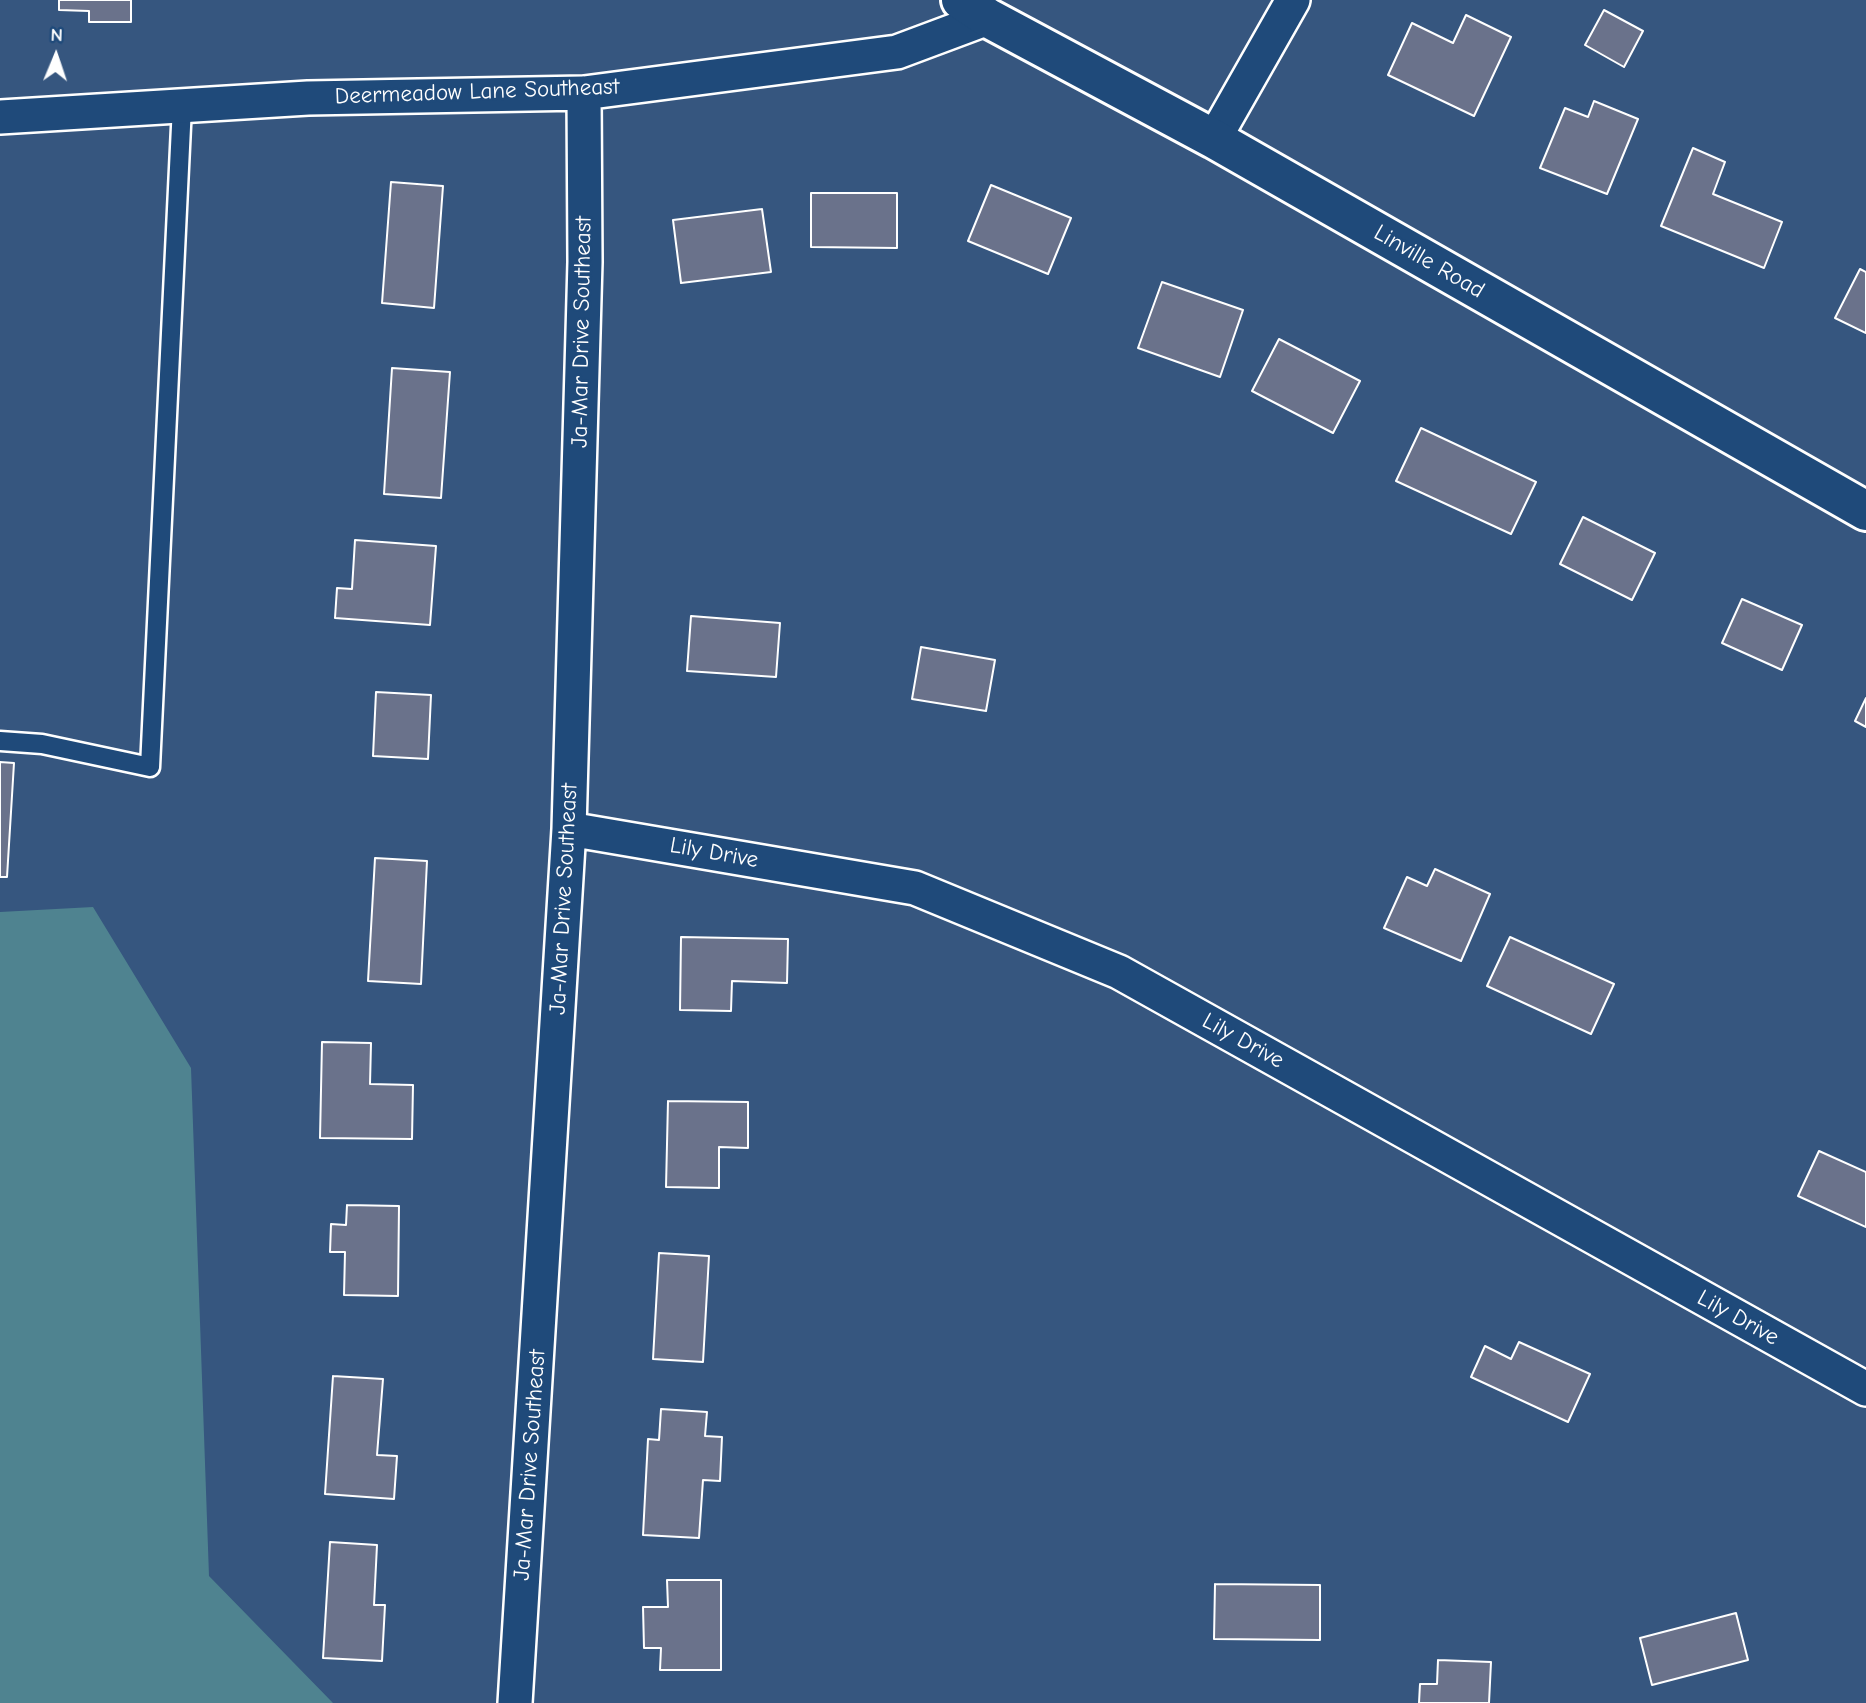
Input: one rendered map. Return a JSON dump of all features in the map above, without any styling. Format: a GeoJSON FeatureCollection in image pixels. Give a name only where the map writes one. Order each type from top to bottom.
{"type":"FeatureCollection","features":[{"type":"Feature","properties":{"kind":"main road","name":"Linville Road"},"geometry":{"type":"LineString","coordinates":[[975,9],[1214,139],[1866,511]]}},
{"type":"Feature","properties":{"kind":"street"},"geometry":{"type":"LineString","coordinates":[[1214,139],[1293,0]]}},
{"type":"Feature","properties":{"kind":"street","name":"Deermeadow Lane Southeast"},"geometry":{"type":"LineString","coordinates":[[0,117],[308,98],[584,93],[898,52],[975,9]]}},
{"type":"Feature","properties":{"kind":"street","name":"Ja-Mar Drive Southeast"},"geometry":{"type":"LineString","coordinates":[[515,1703],[569,829],[585,262],[584,93]]}},
{"type":"Feature","properties":{"kind":"street","name":"Lily Drive"},"geometry":{"type":"LineString","coordinates":[[569,829],[915,888],[1119,972],[1866,1390]]}},
{"type":"Feature","properties":{"kind":"lane"},"geometry":{"type":"LineString","coordinates":[[0,741],[41,744],[150,768],[182,106]]}},
{"type":"Feature","properties":{"kind":"green space"},"geometry":{"type":"Polygon","coordinates":[[[93,907],[191,1068],[209,1576],[333,1703],[0,1703],[0,912],[93,907]]]}},
{"type":"Feature","properties":{"kind":"building"},"geometry":{"type":"Polygon","coordinates":[[[59,0],[131,0],[131,22],[89,22],[89,11],[59,10],[59,0]]]}},
{"type":"Feature","properties":{"kind":"building"},"geometry":{"type":"Polygon","coordinates":[[[1604,10],[1643,31],[1624,67],[1585,45],[1604,10]]]}},
{"type":"Feature","properties":{"kind":"building"},"geometry":{"type":"Polygon","coordinates":[[[1466,15],[1511,37],[1474,116],[1388,75],[1412,23],[1453,43],[1466,15]]]}},
{"type":"Feature","properties":{"kind":"building"},"geometry":{"type":"Polygon","coordinates":[[[1594,101],[1638,119],[1607,194],[1540,168],[1565,108],[1588,117],[1594,101]]]}},
{"type":"Feature","properties":{"kind":"building"},"geometry":{"type":"Polygon","coordinates":[[[1693,148],[1725,162],[1713,194],[1782,222],[1764,268],[1661,226],[1693,148]]]}},
{"type":"Feature","properties":{"kind":"building"},"geometry":{"type":"Polygon","coordinates":[[[391,182],[443,186],[434,308],[382,303],[391,182]]]}},
{"type":"Feature","properties":{"kind":"building"},"geometry":{"type":"Polygon","coordinates":[[[991,185],[1071,218],[1048,274],[968,241],[991,185]]]}},
{"type":"Feature","properties":{"kind":"building"},"geometry":{"type":"Polygon","coordinates":[[[811,193],[897,193],[897,248],[811,247],[811,193]]]}},
{"type":"Feature","properties":{"kind":"building"},"geometry":{"type":"Polygon","coordinates":[[[762,209],[771,272],[681,283],[673,220],[762,209]]]}},
{"type":"Feature","properties":{"kind":"building"},"geometry":{"type":"Polygon","coordinates":[[[1860,269],[1866,272],[1866,333],[1835,318],[1860,269]]]}},
{"type":"Feature","properties":{"kind":"building"},"geometry":{"type":"Polygon","coordinates":[[[1162,282],[1243,310],[1220,377],[1138,348],[1162,282]]]}},
{"type":"Feature","properties":{"kind":"building"},"geometry":{"type":"Polygon","coordinates":[[[1279,339],[1360,381],[1333,433],[1252,391],[1279,339]]]}},
{"type":"Feature","properties":{"kind":"building"},"geometry":{"type":"Polygon","coordinates":[[[392,368],[450,372],[441,498],[384,494],[392,368]]]}},
{"type":"Feature","properties":{"kind":"building"},"geometry":{"type":"Polygon","coordinates":[[[1421,428],[1536,482],[1511,534],[1396,481],[1421,428]]]}},
{"type":"Feature","properties":{"kind":"building"},"geometry":{"type":"Polygon","coordinates":[[[1583,517],[1655,553],[1632,600],[1560,564],[1583,517]]]}},
{"type":"Feature","properties":{"kind":"building"},"geometry":{"type":"Polygon","coordinates":[[[355,540],[436,546],[430,625],[335,618],[337,588],[352,589],[355,540]]]}},
{"type":"Feature","properties":{"kind":"building"},"geometry":{"type":"Polygon","coordinates":[[[1742,599],[1802,625],[1782,670],[1722,643],[1742,599]]]}},
{"type":"Feature","properties":{"kind":"building"},"geometry":{"type":"Polygon","coordinates":[[[691,616],[780,623],[776,677],[687,671],[691,616]]]}},
{"type":"Feature","properties":{"kind":"building"},"geometry":{"type":"Polygon","coordinates":[[[921,647],[995,660],[986,711],[912,699],[921,647]]]}},
{"type":"Feature","properties":{"kind":"building"},"geometry":{"type":"Polygon","coordinates":[[[376,692],[431,695],[428,759],[373,756],[376,692]]]}},
{"type":"Feature","properties":{"kind":"building"},"geometry":{"type":"Polygon","coordinates":[[[1866,698],[1866,727],[1855,721],[1866,698]]]}},
{"type":"Feature","properties":{"kind":"building"},"geometry":{"type":"Polygon","coordinates":[[[0,762],[14,763],[7,877],[0,877],[0,762]]]}},
{"type":"Feature","properties":{"kind":"building"},"geometry":{"type":"Polygon","coordinates":[[[375,858],[427,861],[421,984],[368,981],[375,858]]]}},
{"type":"Feature","properties":{"kind":"building"},"geometry":{"type":"Polygon","coordinates":[[[1435,869],[1490,894],[1461,961],[1384,928],[1407,877],[1427,886],[1435,869]]]}},
{"type":"Feature","properties":{"kind":"building"},"geometry":{"type":"Polygon","coordinates":[[[681,937],[788,939],[787,983],[732,981],[731,1011],[680,1010],[681,937]]]}},
{"type":"Feature","properties":{"kind":"building"},"geometry":{"type":"Polygon","coordinates":[[[1510,937],[1614,984],[1591,1034],[1487,986],[1510,937]]]}},
{"type":"Feature","properties":{"kind":"building"},"geometry":{"type":"Polygon","coordinates":[[[322,1042],[371,1043],[370,1084],[413,1085],[412,1139],[320,1138],[322,1042]]]}},
{"type":"Feature","properties":{"kind":"building"},"geometry":{"type":"Polygon","coordinates":[[[668,1101],[748,1102],[748,1148],[719,1147],[719,1188],[666,1187],[668,1101]]]}},
{"type":"Feature","properties":{"kind":"building"},"geometry":{"type":"Polygon","coordinates":[[[1819,1151],[1866,1172],[1866,1227],[1798,1196],[1819,1151]]]}},
{"type":"Feature","properties":{"kind":"building"},"geometry":{"type":"Polygon","coordinates":[[[347,1205],[399,1206],[398,1296],[344,1295],[345,1252],[330,1252],[331,1224],[346,1225],[347,1205]]]}},
{"type":"Feature","properties":{"kind":"building"},"geometry":{"type":"Polygon","coordinates":[[[659,1253],[709,1256],[703,1362],[653,1359],[659,1253]]]}},
{"type":"Feature","properties":{"kind":"building"},"geometry":{"type":"Polygon","coordinates":[[[1519,1342],[1590,1374],[1568,1422],[1471,1377],[1485,1346],[1511,1359],[1519,1342]]]}},
{"type":"Feature","properties":{"kind":"building"},"geometry":{"type":"Polygon","coordinates":[[[333,1376],[383,1379],[377,1455],[397,1456],[394,1499],[325,1494],[333,1376]]]}},
{"type":"Feature","properties":{"kind":"building"},"geometry":{"type":"Polygon","coordinates":[[[661,1409],[707,1412],[705,1436],[722,1437],[720,1481],[703,1480],[699,1538],[643,1535],[648,1439],[659,1440],[661,1409]]]}},
{"type":"Feature","properties":{"kind":"building"},"geometry":{"type":"Polygon","coordinates":[[[330,1542],[377,1545],[374,1605],[385,1605],[382,1661],[323,1658],[330,1542]]]}},
{"type":"Feature","properties":{"kind":"building"},"geometry":{"type":"Polygon","coordinates":[[[667,1580],[721,1580],[721,1670],[660,1670],[661,1648],[644,1648],[643,1607],[668,1607],[667,1580]]]}},
{"type":"Feature","properties":{"kind":"building"},"geometry":{"type":"Polygon","coordinates":[[[1215,1584],[1320,1585],[1320,1640],[1214,1639],[1215,1584]]]}},
{"type":"Feature","properties":{"kind":"building"},"geometry":{"type":"Polygon","coordinates":[[[1736,1613],[1748,1660],[1652,1685],[1640,1638],[1736,1613]]]}},
{"type":"Feature","properties":{"kind":"building"},"geometry":{"type":"Polygon","coordinates":[[[1438,1660],[1491,1662],[1489,1703],[1419,1703],[1420,1684],[1437,1684],[1438,1660]]]}}]}
